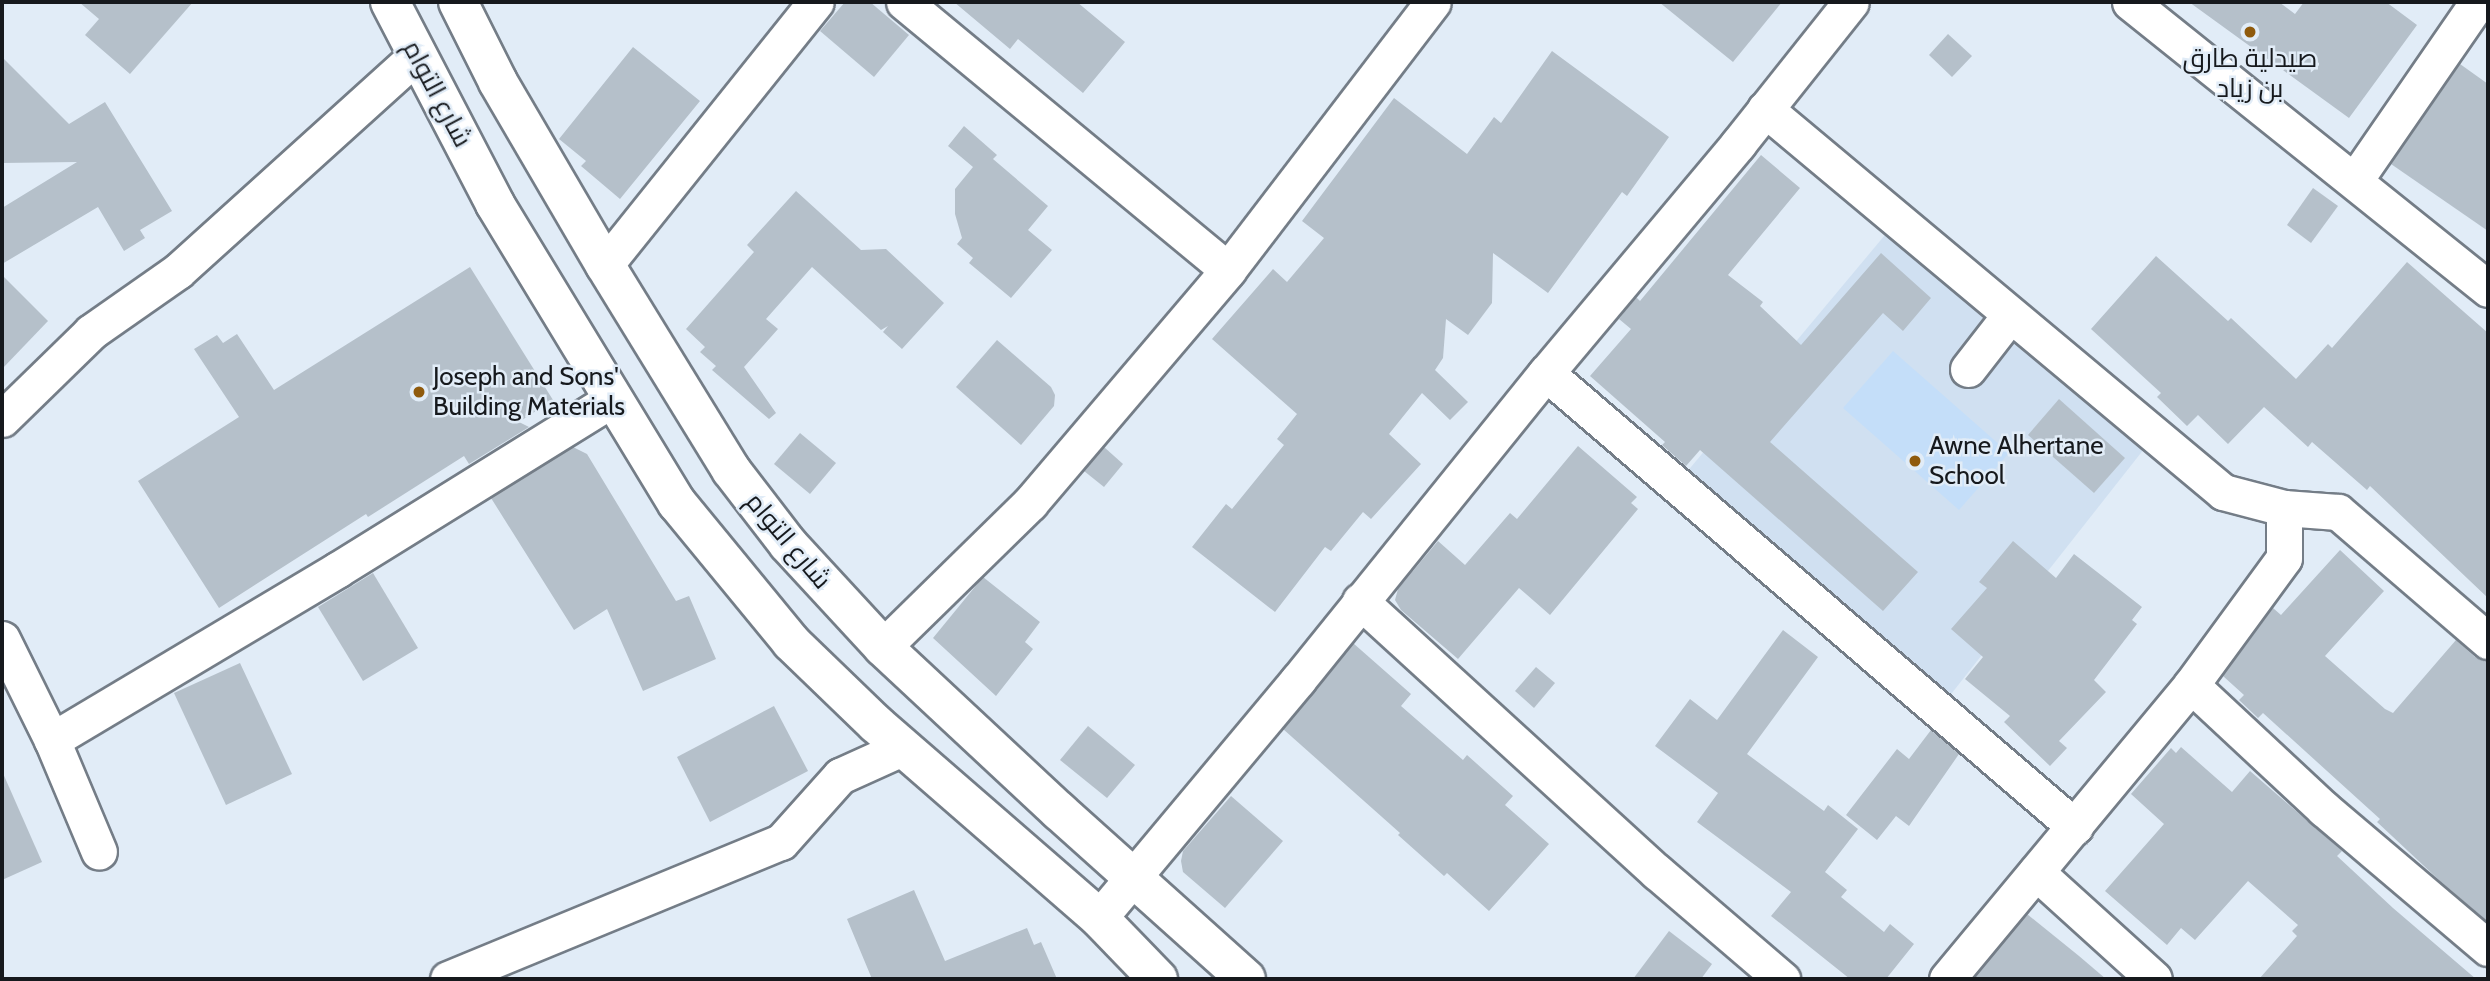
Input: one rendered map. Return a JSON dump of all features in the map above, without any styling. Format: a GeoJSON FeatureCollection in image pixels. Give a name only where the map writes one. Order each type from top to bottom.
{"type":"FeatureCollection","features":[{"type":"Feature","properties":{"kind":"main road","name":"شارع التوام"},"geometry":{"type":"LineString","coordinates":[[390,2],[495,204],[677,503],[752,598],[791,642],[902,748],[1099,918],[1158,979]]}},
{"type":"Feature","properties":{"kind":"main road","name":"شارع التوام"},"geometry":{"type":"LineString","coordinates":[[458,2],[512,106],[606,265],[731,470],[788,544],[883,647],[1059,811],[1246,979]]}},
{"type":"Feature","properties":{"kind":"street"},"geometry":{"type":"LineString","coordinates":[[606,265],[816,2]]}},
{"type":"Feature","properties":{"kind":"street"},"geometry":{"type":"LineString","coordinates":[[904,2],[1228,270]]}},
{"type":"Feature","properties":{"kind":"street"},"geometry":{"type":"LineString","coordinates":[[883,647],[1030,503],[1228,270],[1433,2]]}},
{"type":"Feature","properties":{"kind":"street"},"geometry":{"type":"LineString","coordinates":[[1099,918],[1851,2]]}},
{"type":"Feature","properties":{"kind":"street"},"geometry":{"type":"LineString","coordinates":[[2355,180],[2478,2]]}},
{"type":"Feature","properties":{"kind":"street"},"geometry":{"type":"LineString","coordinates":[[2149,7],[2488,289]]}},
{"type":"Feature","properties":{"kind":"street"},"geometry":{"type":"LineString","coordinates":[[2,419],[92,332],[178,271],[416,56]]}},
{"type":"Feature","properties":{"kind":"street"},"geometry":{"type":"LineString","coordinates":[[1765,109],[1808,142],[2223,492],[2284,508],[2338,512],[2488,641]]}},
{"type":"Feature","properties":{"kind":"street"},"geometry":{"type":"LineString","coordinates":[[1968,369],[2010,315]]}},
{"type":"Feature","properties":{"kind":"street"},"geometry":{"type":"LineString","coordinates":[[1546,373],[2075,827]]}},
{"type":"Feature","properties":{"kind":"street"},"geometry":{"type":"LineString","coordinates":[[52,740],[337,570],[613,399]]}},
{"type":"Feature","properties":{"kind":"street"},"geometry":{"type":"LineString","coordinates":[[1947,979],[2192,685],[2284,558],[2284,508]]}},
{"type":"Feature","properties":{"kind":"street"},"geometry":{"type":"LineString","coordinates":[[1360,601],[1657,872],[1782,979]]}},
{"type":"Feature","properties":{"kind":"street"},"geometry":{"type":"LineString","coordinates":[[2,639],[52,740],[99,852]]}},
{"type":"Feature","properties":{"kind":"street"},"geometry":{"type":"LineString","coordinates":[[2192,685],[2324,808],[2488,948]]}},
{"type":"Feature","properties":{"kind":"street"},"geometry":{"type":"LineString","coordinates":[[448,979],[781,842],[840,776],[902,748]]}},
{"type":"Feature","properties":{"kind":"street"},"geometry":{"type":"LineString","coordinates":[[2036,872],[2154,979]]}},
{"type":"Feature","properties":{"kind":"shaded area","name":"Awne Alhertane School"},"geometry":{"type":"Polygon","coordinates":[[[1890,229],[2144,449],[1948,698],[1686,473],[1890,229]]]}},
{"type":"Feature","properties":{"kind":"shaded area"},"geometry":{"type":"Polygon","coordinates":[[[1893,351],[2009,453],[1959,510],[1843,408],[1893,351]]]}},
{"type":"Feature","properties":{"kind":"building"},"geometry":{"type":"Polygon","coordinates":[[[79,2],[193,2],[130,74],[85,35],[99,19],[79,2]]]}},
{"type":"Feature","properties":{"kind":"building"},"geometry":{"type":"Polygon","coordinates":[[[845,2],[870,2],[909,35],[874,77],[820,31],[845,2]]]}},
{"type":"Feature","properties":{"kind":"building"},"geometry":{"type":"Polygon","coordinates":[[[954,2],[1077,2],[1125,42],[1083,93],[1018,39],[1010,49],[954,2]]]}},
{"type":"Feature","properties":{"kind":"building"},"geometry":{"type":"Polygon","coordinates":[[[1659,2],[1782,2],[1733,62],[1659,2]]]}},
{"type":"Feature","properties":{"kind":"building"},"geometry":{"type":"Polygon","coordinates":[[[2189,2],[2279,2],[2295,14],[2304,2],[2386,2],[2417,25],[2349,118],[2189,2]]]}},
{"type":"Feature","properties":{"kind":"building"},"geometry":{"type":"Polygon","coordinates":[[[1948,34],[1972,56],[1952,77],[1929,55],[1948,34]]]}},
{"type":"Feature","properties":{"kind":"building"},"geometry":{"type":"Polygon","coordinates":[[[633,47],[700,101],[620,199],[581,166],[586,161],[559,139],[633,47]]]}},
{"type":"Feature","properties":{"kind":"building"},"geometry":{"type":"Polygon","coordinates":[[[1552,51],[1669,137],[1627,196],[1622,192],[1548,293],[1493,253],[1492,303],[1468,335],[1446,319],[1443,358],[1435,370],[1468,402],[1450,420],[1422,393],[1389,434],[1421,464],[1371,519],[1363,512],[1331,551],[1325,547],[1275,612],[1192,547],[1226,504],[1232,509],[1284,445],[1277,439],[1297,414],[1212,339],[1273,269],[1287,282],[1324,238],[1302,221],[1394,98],[1467,154],[1494,117],[1501,123],[1552,51]]]}},
{"type":"Feature","properties":{"kind":"building"},"geometry":{"type":"Polygon","coordinates":[[[2,57],[69,124],[105,102],[172,211],[140,230],[145,238],[124,251],[98,207],[2,264],[2,208],[77,162],[2,163],[2,57]]]}},
{"type":"Feature","properties":{"kind":"building"},"geometry":{"type":"Polygon","coordinates":[[[2460,64],[2488,84],[2488,231],[2391,164],[2460,64]]]}},
{"type":"Feature","properties":{"kind":"building"},"geometry":{"type":"Polygon","coordinates":[[[964,126],[997,155],[993,159],[1048,206],[1028,230],[1052,250],[1011,298],[969,263],[973,258],[957,244],[962,238],[955,214],[955,189],[973,167],[948,146],[964,126]]]}},
{"type":"Feature","properties":{"kind":"building"},"geometry":{"type":"Polygon","coordinates":[[[1761,155],[1800,188],[1728,275],[1763,302],[1760,306],[1801,345],[1881,253],[1931,298],[1903,331],[1883,313],[1770,442],[1918,572],[1883,611],[1700,450],[1686,466],[1662,445],[1665,442],[1590,376],[1631,329],[1619,319],[1636,297],[1640,301],[1761,155]]]}},
{"type":"Feature","properties":{"kind":"building"},"geometry":{"type":"Polygon","coordinates":[[[2313,188],[2338,206],[2311,243],[2287,225],[2313,188]]]}},
{"type":"Feature","properties":{"kind":"building"},"geometry":{"type":"Polygon","coordinates":[[[796,191],[861,250],[886,249],[944,303],[902,349],[883,332],[888,326],[881,330],[812,267],[766,319],[778,329],[744,367],[776,413],[769,419],[712,370],[716,366],[700,352],[705,347],[686,329],[754,252],[747,245],[796,191]]]}},
{"type":"Feature","properties":{"kind":"building"},"geometry":{"type":"Polygon","coordinates":[[[2156,256],[2228,321],[2231,318],[2296,379],[2328,344],[2332,348],[2407,262],[2488,333],[2488,598],[2370,486],[2367,490],[2312,442],[2308,447],[2264,407],[2228,444],[2198,415],[2187,426],[2157,397],[2161,393],[2091,329],[2156,256]]]}},
{"type":"Feature","properties":{"kind":"building"},"geometry":{"type":"Polygon","coordinates":[[[470,267],[553,400],[519,422],[529,427],[469,464],[464,456],[368,517],[366,514],[219,608],[138,481],[239,417],[194,349],[217,335],[223,343],[237,334],[274,390],[470,267]]]}},
{"type":"Feature","properties":{"kind":"building"},"geometry":{"type":"Polygon","coordinates":[[[2,275],[48,321],[2,369],[2,275]]]}},
{"type":"Feature","properties":{"kind":"building"},"geometry":{"type":"Polygon","coordinates":[[[997,340],[1051,387],[1055,395],[1054,406],[1021,445],[956,387],[997,340]]]}},
{"type":"Feature","properties":{"kind":"building"},"geometry":{"type":"Polygon","coordinates":[[[2059,399],[2125,458],[2094,493],[2028,435],[2059,399]]]}},
{"type":"Feature","properties":{"kind":"building"},"geometry":{"type":"Polygon","coordinates":[[[800,433],[836,463],[810,494],[774,464],[800,433]]]}},
{"type":"Feature","properties":{"kind":"building"},"geometry":{"type":"Polygon","coordinates":[[[1578,446],[1637,497],[1631,503],[1638,509],[1550,615],[1519,588],[1458,659],[1401,610],[1395,600],[1398,589],[1438,541],[1465,565],[1510,513],[1517,519],[1578,446]]]}},
{"type":"Feature","properties":{"kind":"building"},"geometry":{"type":"Polygon","coordinates":[[[573,447],[587,454],[676,601],[689,596],[716,659],[643,691],[607,609],[574,630],[491,498],[573,447]]]}},
{"type":"Feature","properties":{"kind":"building"},"geometry":{"type":"Polygon","coordinates":[[[1104,447],[1123,464],[1104,487],[1084,471],[1104,447]]]}},
{"type":"Feature","properties":{"kind":"building"},"geometry":{"type":"Polygon","coordinates":[[[2013,541],[2056,578],[2074,554],[2142,607],[2132,620],[2137,624],[2094,680],[2106,692],[2059,741],[2067,748],[2050,766],[2004,722],[2010,716],[1965,679],[1983,657],[1951,629],[1987,588],[1979,582],[2013,541]]]}},
{"type":"Feature","properties":{"kind":"building"},"geometry":{"type":"Polygon","coordinates":[[[2340,550],[2384,591],[2325,656],[2385,709],[2393,713],[2456,640],[2475,657],[2488,661],[2488,922],[2439,880],[2377,822],[2380,819],[2263,713],[2258,718],[2239,700],[2244,695],[2223,676],[2273,608],[2281,615],[2340,550]]]}},
{"type":"Feature","properties":{"kind":"building"},"geometry":{"type":"Polygon","coordinates":[[[373,573],[418,648],[363,681],[318,607],[373,573]]]}},
{"type":"Feature","properties":{"kind":"building"},"geometry":{"type":"Polygon","coordinates":[[[983,577],[1040,622],[1025,642],[1033,649],[996,696],[933,638],[983,577]]]}},
{"type":"Feature","properties":{"kind":"building"},"geometry":{"type":"Polygon","coordinates":[[[1783,630],[1818,657],[1747,754],[1824,811],[1828,805],[1858,829],[1825,872],[1847,890],[1841,897],[1884,932],[1890,924],[1914,944],[1886,979],[1850,979],[1771,916],[1791,892],[1697,822],[1718,793],[1655,746],[1690,699],[1717,720],[1783,630]]]}},
{"type":"Feature","properties":{"kind":"building"},"geometry":{"type":"Polygon","coordinates":[[[1353,643],[1411,694],[1401,706],[1463,760],[1467,755],[1513,796],[1505,805],[1549,844],[1489,911],[1447,873],[1444,876],[1283,729],[1353,643]]]}},
{"type":"Feature","properties":{"kind":"building"},"geometry":{"type":"Polygon","coordinates":[[[240,663],[292,774],[226,805],[174,693],[240,663]]]}},
{"type":"Feature","properties":{"kind":"building"},"geometry":{"type":"Polygon","coordinates":[[[1536,667],[1555,683],[1534,708],[1515,691],[1536,667]]]}},
{"type":"Feature","properties":{"kind":"building"},"geometry":{"type":"Polygon","coordinates":[[[774,706],[808,771],[710,822],[677,757],[774,706]]]}},
{"type":"Feature","properties":{"kind":"building"},"geometry":{"type":"Polygon","coordinates":[[[1088,726],[1135,765],[1107,798],[1060,760],[1088,726]]]}},
{"type":"Feature","properties":{"kind":"building"},"geometry":{"type":"Polygon","coordinates":[[[1931,730],[1959,754],[1909,826],[1896,816],[1877,840],[1846,815],[1897,749],[1909,759],[1931,730]]]}},
{"type":"Feature","properties":{"kind":"building"},"geometry":{"type":"Polygon","coordinates":[[[2181,747],[2232,792],[2250,771],[2342,851],[2337,856],[2393,908],[2476,979],[2259,979],[2297,936],[2292,931],[2298,925],[2248,881],[2195,940],[2181,928],[2167,945],[2105,891],[2164,824],[2131,794],[2171,748],[2176,753],[2181,747]]]}},
{"type":"Feature","properties":{"kind":"building"},"geometry":{"type":"Polygon","coordinates":[[[2,771],[42,862],[2,880],[2,771]]]}},
{"type":"Feature","properties":{"kind":"building"},"geometry":{"type":"Polygon","coordinates":[[[1231,796],[1283,841],[1225,908],[1183,872],[1181,861],[1183,851],[1231,796]]]}},
{"type":"Feature","properties":{"kind":"building"},"geometry":{"type":"Polygon","coordinates":[[[914,890],[945,961],[1027,928],[1034,945],[1041,942],[1057,979],[872,979],[847,919],[914,890]]]}},
{"type":"Feature","properties":{"kind":"building"},"geometry":{"type":"Polygon","coordinates":[[[2027,914],[2079,956],[2106,979],[1973,979],[2027,914]]]}},
{"type":"Feature","properties":{"kind":"building"},"geometry":{"type":"Polygon","coordinates":[[[1669,931],[1712,964],[1701,979],[1633,979],[1669,931]]]}},
{"type":"Feature","properties":{"kind":"place","name":"صيدلية طارق بن زياد"},"geometry":{"type":"Point","coordinates":[2250,32]}},
{"type":"Feature","properties":{"kind":"place","name":"Joseph and Sons' Building Materials"},"geometry":{"type":"Point","coordinates":[419,392]}},
{"type":"Feature","properties":{"kind":"place","name":"Awne Alhertane School"},"geometry":{"type":"Point","coordinates":[1915,461]}}]}
